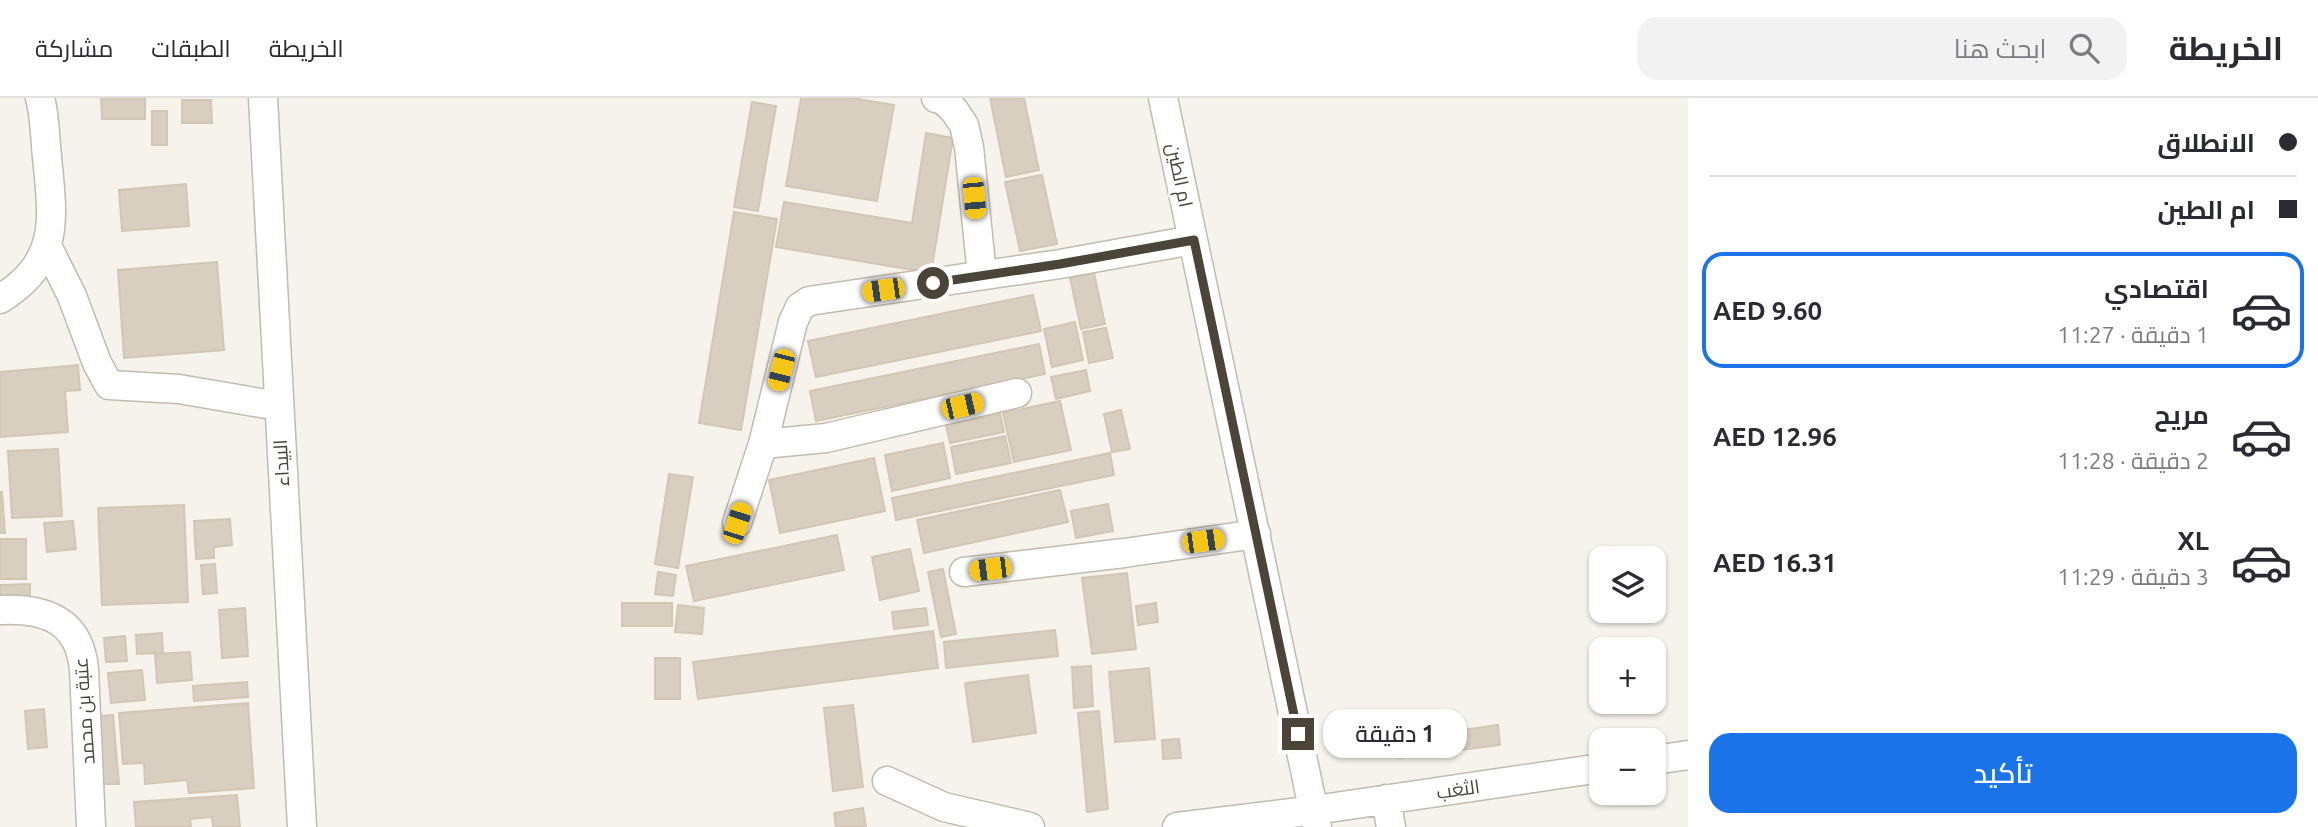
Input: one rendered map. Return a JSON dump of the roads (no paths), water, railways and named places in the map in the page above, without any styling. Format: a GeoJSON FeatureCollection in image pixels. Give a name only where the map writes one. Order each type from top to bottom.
{"type":"FeatureCollection","features":[{"type":"Feature","properties":{"kind":"street"},"geometry":{"type":"LineString","coordinates":[[0,299],[19,287],[36,269],[47,246],[52,222],[40,98]]}},
{"type":"Feature","properties":{"kind":"street","name":"البيداء"},"geometry":{"type":"LineString","coordinates":[[262,98],[302,827]]}},
{"type":"Feature","properties":{"kind":"street"},"geometry":{"type":"LineString","coordinates":[[936,98],[943,100],[954,110],[964,125],[969,147],[982,275]]}},
{"type":"Feature","properties":{"kind":"street","name":"ام الطين"},"geometry":{"type":"LineString","coordinates":[[1163,98],[1316,818]]}},
{"type":"Feature","properties":{"kind":"street"},"geometry":{"type":"LineString","coordinates":[[737,523],[763,444],[793,322],[800,307],[809,301],[1194,240]]}},
{"type":"Feature","properties":{"kind":"street"},"geometry":{"type":"LineString","coordinates":[[47,246],[72,296],[97,363],[109,385],[179,389],[278,406]]}},
{"type":"Feature","properties":{"kind":"street"},"geometry":{"type":"LineString","coordinates":[[763,444],[827,438],[1017,393]]}},
{"type":"Feature","properties":{"kind":"street"},"geometry":{"type":"LineString","coordinates":[[964,572],[1256,534]]}},
{"type":"Feature","properties":{"kind":"street","name":"عتبة بن محمد"},"geometry":{"type":"LineString","coordinates":[[0,610],[31,610],[44,613],[66,627],[79,646],[84,669],[90,827]]}},
{"type":"Feature","properties":{"kind":"street"},"geometry":{"type":"LineString","coordinates":[[1666,758],[1688,755]]}},
{"type":"Feature","properties":{"kind":"street","name":"الثغب"},"geometry":{"type":"LineString","coordinates":[[1177,827],[1316,818],[1386,799],[1589,770]]}},
{"type":"Feature","properties":{"kind":"street"},"geometry":{"type":"LineString","coordinates":[[887,781],[944,807],[1030,827]]}},
{"type":"Feature","properties":{"kind":"street"},"geometry":{"type":"LineString","coordinates":[[1386,799],[1391,827]]}}]}
